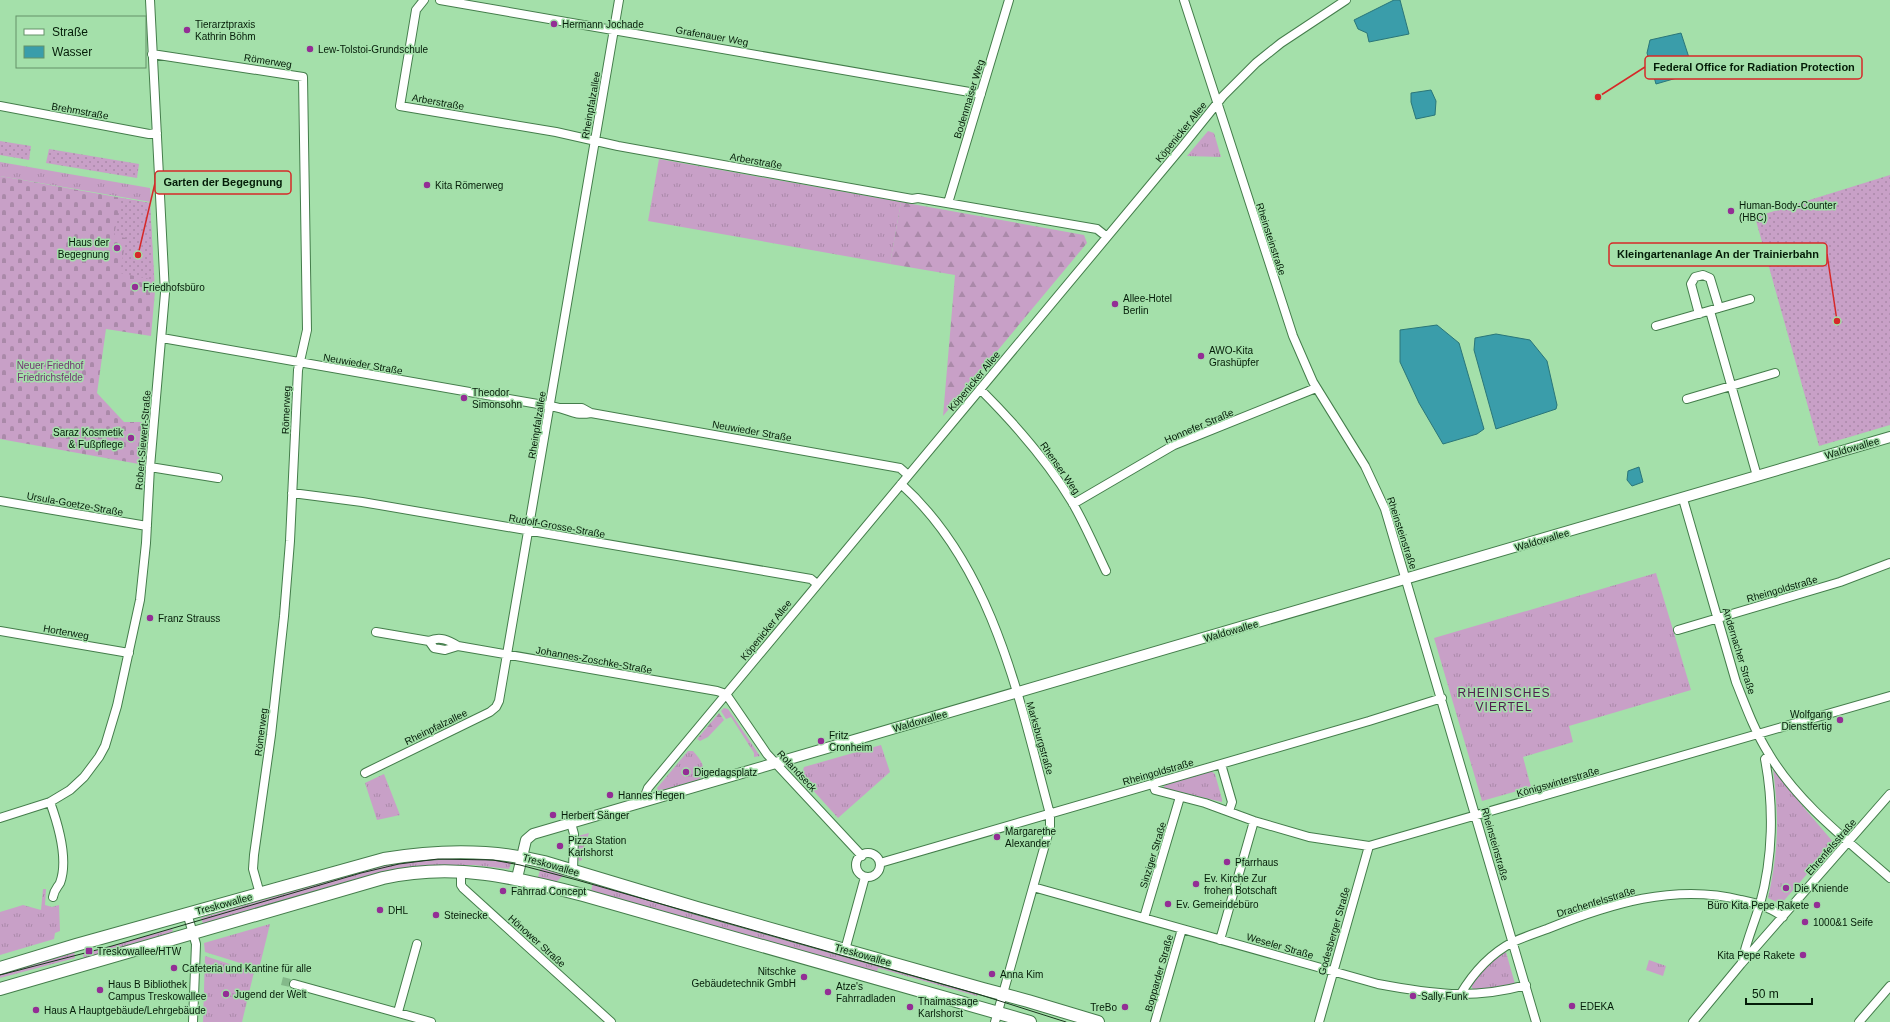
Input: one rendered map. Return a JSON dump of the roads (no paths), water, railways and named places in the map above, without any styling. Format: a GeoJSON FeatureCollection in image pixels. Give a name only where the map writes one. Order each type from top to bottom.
{"type":"FeatureCollection","features":[{"type":"Feature","properties":{"kind":"main road","name":"Treskowallee"},"geometry":{"type":"LineString","coordinates":[[0,968],[187,913],[365,864],[409,855],[464,852],[522,856],[1098,1022]]}},
{"type":"Feature","properties":{"kind":"main road","name":"Treskowallee"},"geometry":{"type":"LineString","coordinates":[[0,989],[398,875],[421,872],[461,871],[517,878],[624,906],[996,1017],[1030,1022]]}},
{"type":"Feature","properties":{"kind":"street","name":"Robert-Siewert-Straße"},"geometry":{"type":"LineString","coordinates":[[0,818],[50,802],[70,790],[84,777],[101,753],[117,706],[129,653],[143,577],[150,467],[165,293],[150,0]]}},
{"type":"Feature","properties":{"kind":"street","name":"Arberstraße"},"geometry":{"type":"LineString","coordinates":[[424,0],[416,10],[400,106],[595,140],[618,146],[912,199],[918,198],[1097,229],[1107,237]]}},
{"type":"Feature","properties":{"kind":"street","name":"Grafenauer Weg"},"geometry":{"type":"LineString","coordinates":[[440,0],[614,29],[981,94]]}},
{"type":"Feature","properties":{"kind":"street","name":"Rheinpfalzallee"},"geometry":{"type":"LineString","coordinates":[[365,773],[496,708],[499,701],[619,0]]}},
{"type":"Feature","properties":{"kind":"street","name":"Bodenmaiser Weg"},"geometry":{"type":"LineString","coordinates":[[948,203],[1009,0]]}},
{"type":"Feature","properties":{"kind":"street","name":"Rheinsteinstraße"},"geometry":{"type":"LineString","coordinates":[[1184,0],[1286,319],[1316,388],[1365,466],[1385,508],[1536,1022]]}},
{"type":"Feature","properties":{"kind":"street","name":"Köpenicker Allee"},"geometry":{"type":"LineString","coordinates":[[646,801],[646,791],[1228,90],[1272,50],[1346,0]]}},
{"type":"Feature","properties":{"kind":"street","name":"Römerweg"},"geometry":{"type":"LineString","coordinates":[[152,54],[303,77],[306,330],[299,362],[282,636],[271,735],[254,855],[253,869],[260,894]]}},
{"type":"Feature","properties":{"kind":"street","name":"Brehmstraße"},"geometry":{"type":"LineString","coordinates":[[0,106],[149,134],[156,133]]}},
{"type":"Feature","properties":{"kind":"street"},"geometry":{"type":"LineString","coordinates":[[1700,314],[1691,284],[1695,277],[1703,275],[1710,278],[1719,308]]}},
{"type":"Feature","properties":{"kind":"street"},"geometry":{"type":"LineString","coordinates":[[1656,326],[1750,299]]}},
{"type":"Feature","properties":{"kind":"street"},"geometry":{"type":"LineString","coordinates":[[1710,311],[1757,476]]}},
{"type":"Feature","properties":{"kind":"street","name":"Neuwieder Straße"},"geometry":{"type":"LineString","coordinates":[[162,338],[560,408],[582,408],[591,413],[900,468],[908,475]]}},
{"type":"Feature","properties":{"kind":"street"},"geometry":{"type":"LineString","coordinates":[[1687,399],[1775,373]]}},
{"type":"Feature","properties":{"kind":"street","name":"Honnefer Straße"},"geometry":{"type":"LineString","coordinates":[[1073,504],[1174,446],[1316,388]]}},
{"type":"Feature","properties":{"kind":"street","name":"Rhenser Weg"},"geometry":{"type":"LineString","coordinates":[[980,389],[1029,441],[1053,473],[1073,504],[1106,571]]}},
{"type":"Feature","properties":{"kind":"street","name":"Waldowallee"},"geometry":{"type":"LineString","coordinates":[[517,878],[526,840],[533,834],[1683,499],[1890,437]]}},
{"type":"Feature","properties":{"kind":"street"},"geometry":{"type":"LineString","coordinates":[[150,467],[218,478]]}},
{"type":"Feature","properties":{"kind":"street","name":"Marksburgstraße"},"geometry":{"type":"LineString","coordinates":[[901,484],[944,532],[974,580],[997,630],[1017,693],[1050,814],[1050,827],[996,1017]]}},
{"type":"Feature","properties":{"kind":"street","name":"Rudolf-Grosse-Straße"},"geometry":{"type":"LineString","coordinates":[[292,493],[362,502],[811,579],[817,584]]}},
{"type":"Feature","properties":{"kind":"street","name":"Andernacher Straße"},"geometry":{"type":"LineString","coordinates":[[1683,499],[1736,682],[1769,755],[1816,813],[1890,878]]}},
{"type":"Feature","properties":{"kind":"street","name":"Ursula-Goetze-Straße"},"geometry":{"type":"LineString","coordinates":[[0,501],[147,526]]}},
{"type":"Feature","properties":{"kind":"street","name":"Rheingoldstraße"},"geometry":{"type":"LineString","coordinates":[[1678,630],[1840,582],[1890,563]]}},
{"type":"Feature","properties":{"kind":"street","name":"Horterweg"},"geometry":{"type":"LineString","coordinates":[[0,631],[129,653]]}},
{"type":"Feature","properties":{"kind":"street","name":"Johannes-Zoschke-Straße"},"geometry":{"type":"LineString","coordinates":[[376,632],[429,641],[434,648],[444,650],[458,646],[717,691],[726,694]]}},
{"type":"Feature","properties":{"kind":"street","name":"Rolandseck"},"geometry":{"type":"LineString","coordinates":[[726,694],[767,754],[862,856]]}},
{"type":"Feature","properties":{"kind":"street","name":"Königswinterstraße"},"geometry":{"type":"LineString","coordinates":[[1153,784],[1155,790],[1229,811],[1254,821],[1309,837],[1369,846],[1759,735],[1890,696]]}},
{"type":"Feature","properties":{"kind":"street","name":"Rheingoldstraße"},"geometry":{"type":"LineString","coordinates":[[880,863],[1442,698]]}},
{"type":"Feature","properties":{"kind":"street"},"geometry":{"type":"LineString","coordinates":[[1741,964],[1746,944],[1760,904],[1765,881],[1770,827],[1770,800],[1764,759],[1769,755]]}},
{"type":"Feature","properties":{"kind":"street"},"geometry":{"type":"LineString","coordinates":[[1221,764],[1232,802],[1229,811]]}},
{"type":"Feature","properties":{"kind":"street","name":"Ehrenfelsstraße"},"geometry":{"type":"LineString","coordinates":[[1693,1022],[1741,964],[1890,794]]}},
{"type":"Feature","properties":{"kind":"street","name":"Sinziger Straße"},"geometry":{"type":"LineString","coordinates":[[1144,918],[1180,797]]}},
{"type":"Feature","properties":{"kind":"street"},"geometry":{"type":"LineString","coordinates":[[50,802],[60,833],[62,858],[60,883],[54,890],[53,897]]}},
{"type":"Feature","properties":{"kind":"street"},"geometry":{"type":"LineString","coordinates":[[1220,940],[1254,821]]}},
{"type":"Feature","properties":{"kind":"street"},"geometry":{"type":"LineString","coordinates":[[571,822],[574,834],[573,871]]}},
{"type":"Feature","properties":{"kind":"street","name":"Godesberger Straße"},"geometry":{"type":"LineString","coordinates":[[1319,1022],[1369,846]]}},
{"type":"Feature","properties":{"kind":"street"},"geometry":{"type":"LineString","coordinates":[[873,854],[880,863],[877,873],[871,877],[860,875],[856,868],[857,861],[862,856],[873,854]]}},
{"type":"Feature","properties":{"kind":"street","name":"Hönower Straße"},"geometry":{"type":"LineString","coordinates":[[461,871],[461,885],[611,1022]]}},
{"type":"Feature","properties":{"kind":"street"},"geometry":{"type":"LineString","coordinates":[[844,950],[865,877]]}},
{"type":"Feature","properties":{"kind":"street","name":"Weseler Straße"},"geometry":{"type":"LineString","coordinates":[[1033,887],[1378,984],[1421,992],[1460,995],[1500,992],[1526,985]]}},
{"type":"Feature","properties":{"kind":"street","name":"Drachenfelsstraße"},"geometry":{"type":"LineString","coordinates":[[1460,995],[1472,976],[1486,962],[1513,942],[1570,920],[1643,898],[1683,894],[1714,895],[1760,904],[1777,912],[1783,917]]}},
{"type":"Feature","properties":{"kind":"street"},"geometry":{"type":"LineString","coordinates":[[187,913],[196,953],[193,1022]]}},
{"type":"Feature","properties":{"kind":"street","name":"Bopparder Straße"},"geometry":{"type":"LineString","coordinates":[[1155,1022],[1182,929]]}},
{"type":"Feature","properties":{"kind":"street"},"geometry":{"type":"LineString","coordinates":[[398,1012],[416,944]]}},
{"type":"Feature","properties":{"kind":"street"},"geometry":{"type":"LineString","coordinates":[[294,984],[431,1022]]}},
{"type":"Feature","properties":{"kind":"street"},"geometry":{"type":"LineString","coordinates":[[1859,1022],[1890,986]]}},
{"type":"Feature","properties":{"kind":"water"},"geometry":{"type":"Polygon","coordinates":[[[1394,0],[1400,0],[1409,34],[1369,42],[1367,33],[1358,29],[1354,20],[1394,0]]]}},
{"type":"Feature","properties":{"kind":"water"},"geometry":{"type":"Polygon","coordinates":[[[1681,33],[1694,73],[1656,84],[1647,53],[1650,40],[1681,33]]]}},
{"type":"Feature","properties":{"kind":"water"},"geometry":{"type":"Polygon","coordinates":[[[1431,90],[1436,101],[1435,115],[1416,119],[1411,102],[1411,93],[1431,90]]]}},
{"type":"Feature","properties":{"kind":"water"},"geometry":{"type":"Polygon","coordinates":[[[1437,325],[1459,343],[1484,429],[1477,434],[1443,444],[1419,403],[1400,362],[1400,330],[1437,325]]]}},
{"type":"Feature","properties":{"kind":"water"},"geometry":{"type":"Polygon","coordinates":[[[1496,334],[1530,340],[1547,361],[1557,405],[1556,409],[1496,429],[1474,350],[1475,338],[1496,334]]]}},
{"type":"Feature","properties":{"kind":"water"},"geometry":{"type":"Polygon","coordinates":[[[1639,467],[1643,482],[1632,486],[1627,480],[1628,471],[1639,467]]]}},
{"type":"Feature","properties":{"kind":"tunnel"},"geometry":{"type":"LineString","coordinates":[[282,981],[294,984]]}},
{"type":"Feature","properties":{"kind":"tram line"},"geometry":{"type":"LineString","coordinates":[[0,975],[112,946],[361,873],[399,864],[438,859],[493,860],[520,865],[577,880],[981,995],[1066,1022]]}},
{"type":"Feature","properties":{"kind":"place","name":"Hermann Jochade"},"geometry":{"type":"Point","coordinates":[554,24]}},
{"type":"Feature","properties":{"kind":"place","name":"Tierarztpraxis Kathrin Böhm"},"geometry":{"type":"Point","coordinates":[187,30]}},
{"type":"Feature","properties":{"kind":"place","name":"Lew-Tolstoi-Grundschule"},"geometry":{"type":"Point","coordinates":[310,49]}},
{"type":"Feature","properties":{"kind":"place","name":"Federal Office for Radiation Protection"},"geometry":{"type":"Point","coordinates":[1598,97]}},
{"type":"Feature","properties":{"kind":"place","name":"Kita Römerweg"},"geometry":{"type":"Point","coordinates":[427,185]}},
{"type":"Feature","properties":{"kind":"place","name":"Human-Body-Counter (HBC)"},"geometry":{"type":"Point","coordinates":[1731,211]}},
{"type":"Feature","properties":{"kind":"place","name":"Haus der Begegnung"},"geometry":{"type":"Point","coordinates":[117,248]}},
{"type":"Feature","properties":{"kind":"place","name":"Garten der Begegnung"},"geometry":{"type":"Point","coordinates":[138,255]}},
{"type":"Feature","properties":{"kind":"place","name":"Friedhofsbüro"},"geometry":{"type":"Point","coordinates":[135,287]}},
{"type":"Feature","properties":{"kind":"place","name":"Allee-Hotel Berlin"},"geometry":{"type":"Point","coordinates":[1115,304]}},
{"type":"Feature","properties":{"kind":"place","name":"Kleingartenanlage An der Trainierbahn"},"geometry":{"type":"Point","coordinates":[1837,321]}},
{"type":"Feature","properties":{"kind":"place","name":"AWO-Kita Grashüpfer"},"geometry":{"type":"Point","coordinates":[1201,356]}},
{"type":"Feature","properties":{"kind":"place","name":"Theodor Simonsohn"},"geometry":{"type":"Point","coordinates":[464,398]}},
{"type":"Feature","properties":{"kind":"place","name":"Saraz Kosmetik & Fußpflege"},"geometry":{"type":"Point","coordinates":[131,438]}},
{"type":"Feature","properties":{"kind":"place","name":"Franz Strauss"},"geometry":{"type":"Point","coordinates":[150,618]}},
{"type":"Feature","properties":{"kind":"place","name":"Wolfgang Dienstfertig"},"geometry":{"type":"Point","coordinates":[1840,720]}},
{"type":"Feature","properties":{"kind":"place","name":"Fritz Cronheim"},"geometry":{"type":"Point","coordinates":[821,741]}},
{"type":"Feature","properties":{"kind":"place","name":"Digedagsplatz"},"geometry":{"type":"Point","coordinates":[686,772]}},
{"type":"Feature","properties":{"kind":"place","name":"Hannes Hegen"},"geometry":{"type":"Point","coordinates":[610,795]}},
{"type":"Feature","properties":{"kind":"place","name":"Herbert Sänger"},"geometry":{"type":"Point","coordinates":[553,815]}},
{"type":"Feature","properties":{"kind":"place","name":"Margarethe Alexander"},"geometry":{"type":"Point","coordinates":[997,837]}},
{"type":"Feature","properties":{"kind":"place","name":"Pizza Station Karlshorst"},"geometry":{"type":"Point","coordinates":[560,846]}},
{"type":"Feature","properties":{"kind":"place","name":"Pfarrhaus"},"geometry":{"type":"Point","coordinates":[1227,862]}},
{"type":"Feature","properties":{"kind":"place","name":"Ev. Kirche Zur frohen Botschaft"},"geometry":{"type":"Point","coordinates":[1196,884]}},
{"type":"Feature","properties":{"kind":"place","name":"Die Kniende"},"geometry":{"type":"Point","coordinates":[1786,888]}},
{"type":"Feature","properties":{"kind":"place","name":"Fahrrad Concept"},"geometry":{"type":"Point","coordinates":[503,891]}},
{"type":"Feature","properties":{"kind":"place","name":"Ev. Gemeindebüro"},"geometry":{"type":"Point","coordinates":[1168,904]}},
{"type":"Feature","properties":{"kind":"place","name":"Büro Kita Pepe Rakete"},"geometry":{"type":"Point","coordinates":[1817,905]}},
{"type":"Feature","properties":{"kind":"place","name":"DHL"},"geometry":{"type":"Point","coordinates":[380,910]}},
{"type":"Feature","properties":{"kind":"place","name":"Steinecke"},"geometry":{"type":"Point","coordinates":[436,915]}},
{"type":"Feature","properties":{"kind":"place","name":"1000&1 Seife"},"geometry":{"type":"Point","coordinates":[1805,922]}},
{"type":"Feature","properties":{"kind":"place","name":"Treskowallee/HTW"},"geometry":{"type":"Point","coordinates":[89,951]}},
{"type":"Feature","properties":{"kind":"place","name":"Kita Pepe Rakete"},"geometry":{"type":"Point","coordinates":[1803,955]}},
{"type":"Feature","properties":{"kind":"place","name":"Cafeteria und Kantine für alle"},"geometry":{"type":"Point","coordinates":[174,968]}},
{"type":"Feature","properties":{"kind":"place","name":"Anna Kim"},"geometry":{"type":"Point","coordinates":[992,974]}},
{"type":"Feature","properties":{"kind":"place","name":"Nitschke Gebäudetechnik GmbH"},"geometry":{"type":"Point","coordinates":[804,977]}},
{"type":"Feature","properties":{"kind":"place","name":"Haus B Bibliothek Campus Treskowallee"},"geometry":{"type":"Point","coordinates":[100,990]}},
{"type":"Feature","properties":{"kind":"place","name":"Atze's Fahrradladen"},"geometry":{"type":"Point","coordinates":[828,992]}},
{"type":"Feature","properties":{"kind":"place","name":"Jugend der Welt"},"geometry":{"type":"Point","coordinates":[226,994]}},
{"type":"Feature","properties":{"kind":"place","name":"Sally Funk"},"geometry":{"type":"Point","coordinates":[1413,996]}},
{"type":"Feature","properties":{"kind":"place","name":"EDEKA"},"geometry":{"type":"Point","coordinates":[1572,1006]}},
{"type":"Feature","properties":{"kind":"place","name":"Thaimassage Karlshorst"},"geometry":{"type":"Point","coordinates":[910,1007]}},
{"type":"Feature","properties":{"kind":"place","name":"TreBo"},"geometry":{"type":"Point","coordinates":[1125,1007]}},
{"type":"Feature","properties":{"kind":"place","name":"Haus A Hauptgebäude/Lehrgebäude"},"geometry":{"type":"Point","coordinates":[36,1010]}},
{"type":"Feature","properties":{"kind":"district","name":"RHEINISCHES VIERTEL"},"geometry":{"type":"Point","coordinates":[1504,700]}},
{"type":"Feature","properties":{"kind":"park label","name":"Neuer Friedhof Friedrichsfelde"},"geometry":{"type":"Point","coordinates":[50,370]}}]}
